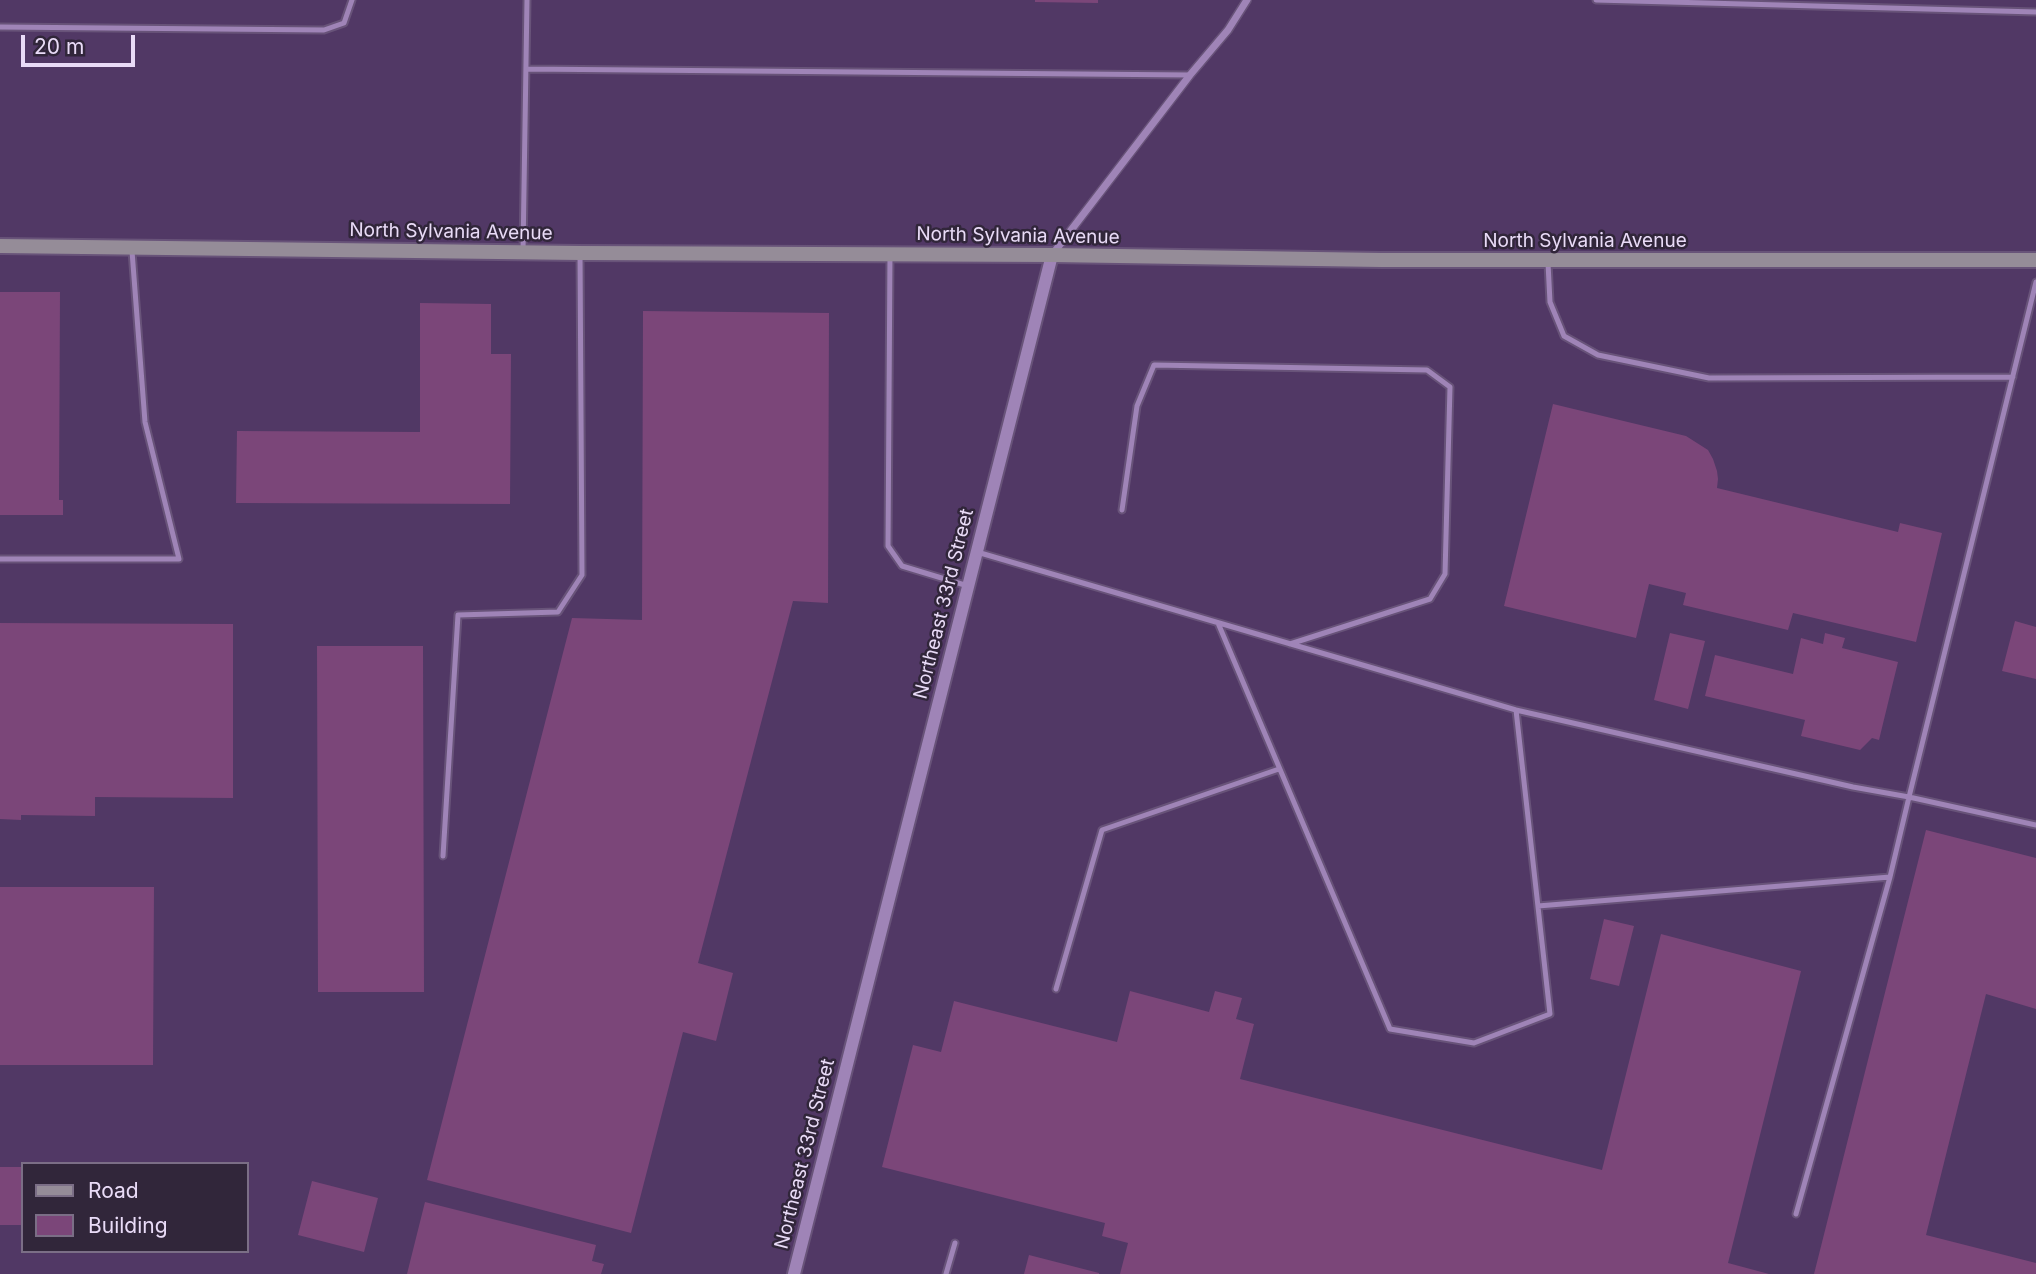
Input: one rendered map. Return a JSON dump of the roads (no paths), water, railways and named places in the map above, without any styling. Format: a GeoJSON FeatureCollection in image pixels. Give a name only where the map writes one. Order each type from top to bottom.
{"type":"FeatureCollection","features":[{"type":"Feature","properties":{"kind":"main road","name":"North Sylvania Avenue"},"geometry":{"type":"LineString","coordinates":[[0,246],[1548,260],[2036,260]]}},
{"type":"Feature","properties":{"kind":"street","name":"Northeast 33rd Street"},"geometry":{"type":"LineString","coordinates":[[794,1274],[1052,256],[1190,75],[1228,30],[1247,0]]}},
{"type":"Feature","properties":{"kind":"lane"},"geometry":{"type":"LineString","coordinates":[[0,27],[324,30],[344,23],[352,0]]}},
{"type":"Feature","properties":{"kind":"lane"},"geometry":{"type":"LineString","coordinates":[[523,252],[527,0]]}},
{"type":"Feature","properties":{"kind":"lane"},"geometry":{"type":"LineString","coordinates":[[1596,0],[2036,12]]}},
{"type":"Feature","properties":{"kind":"lane"},"geometry":{"type":"LineString","coordinates":[[526,69],[1190,75]]}},
{"type":"Feature","properties":{"kind":"lane"},"geometry":{"type":"LineString","coordinates":[[0,559],[179,559],[145,422],[132,247]]}},
{"type":"Feature","properties":{"kind":"lane"},"geometry":{"type":"LineString","coordinates":[[443,856],[458,615],[558,612],[582,575],[580,253]]}},
{"type":"Feature","properties":{"kind":"lane"},"geometry":{"type":"LineString","coordinates":[[891,254],[888,546],[902,566],[968,586]]}},
{"type":"Feature","properties":{"kind":"lane"},"geometry":{"type":"LineString","coordinates":[[1548,260],[1550,302],[1564,336],[1598,355],[1709,379],[2013,377]]}},
{"type":"Feature","properties":{"kind":"lane"},"geometry":{"type":"LineString","coordinates":[[1796,1214],[1890,877],[2036,282]]}},
{"type":"Feature","properties":{"kind":"lane"},"geometry":{"type":"LineString","coordinates":[[1122,510],[1137,405],[1154,365],[1427,370],[1450,387],[1445,574],[1430,599],[1290,644]]}},
{"type":"Feature","properties":{"kind":"lane"},"geometry":{"type":"LineString","coordinates":[[977,552],[1516,710],[1853,787],[2036,825]]}},
{"type":"Feature","properties":{"kind":"lane"},"geometry":{"type":"LineString","coordinates":[[1217,623],[1390,1030],[1474,1043],[1550,1014],[1516,710]]}},
{"type":"Feature","properties":{"kind":"lane"},"geometry":{"type":"LineString","coordinates":[[1056,989],[1102,830],[1279,769]]}},
{"type":"Feature","properties":{"kind":"lane"},"geometry":{"type":"LineString","coordinates":[[1538,906],[1890,877]]}},
{"type":"Feature","properties":{"kind":"lane"},"geometry":{"type":"LineString","coordinates":[[946,1274],[955,1243]]}}]}
